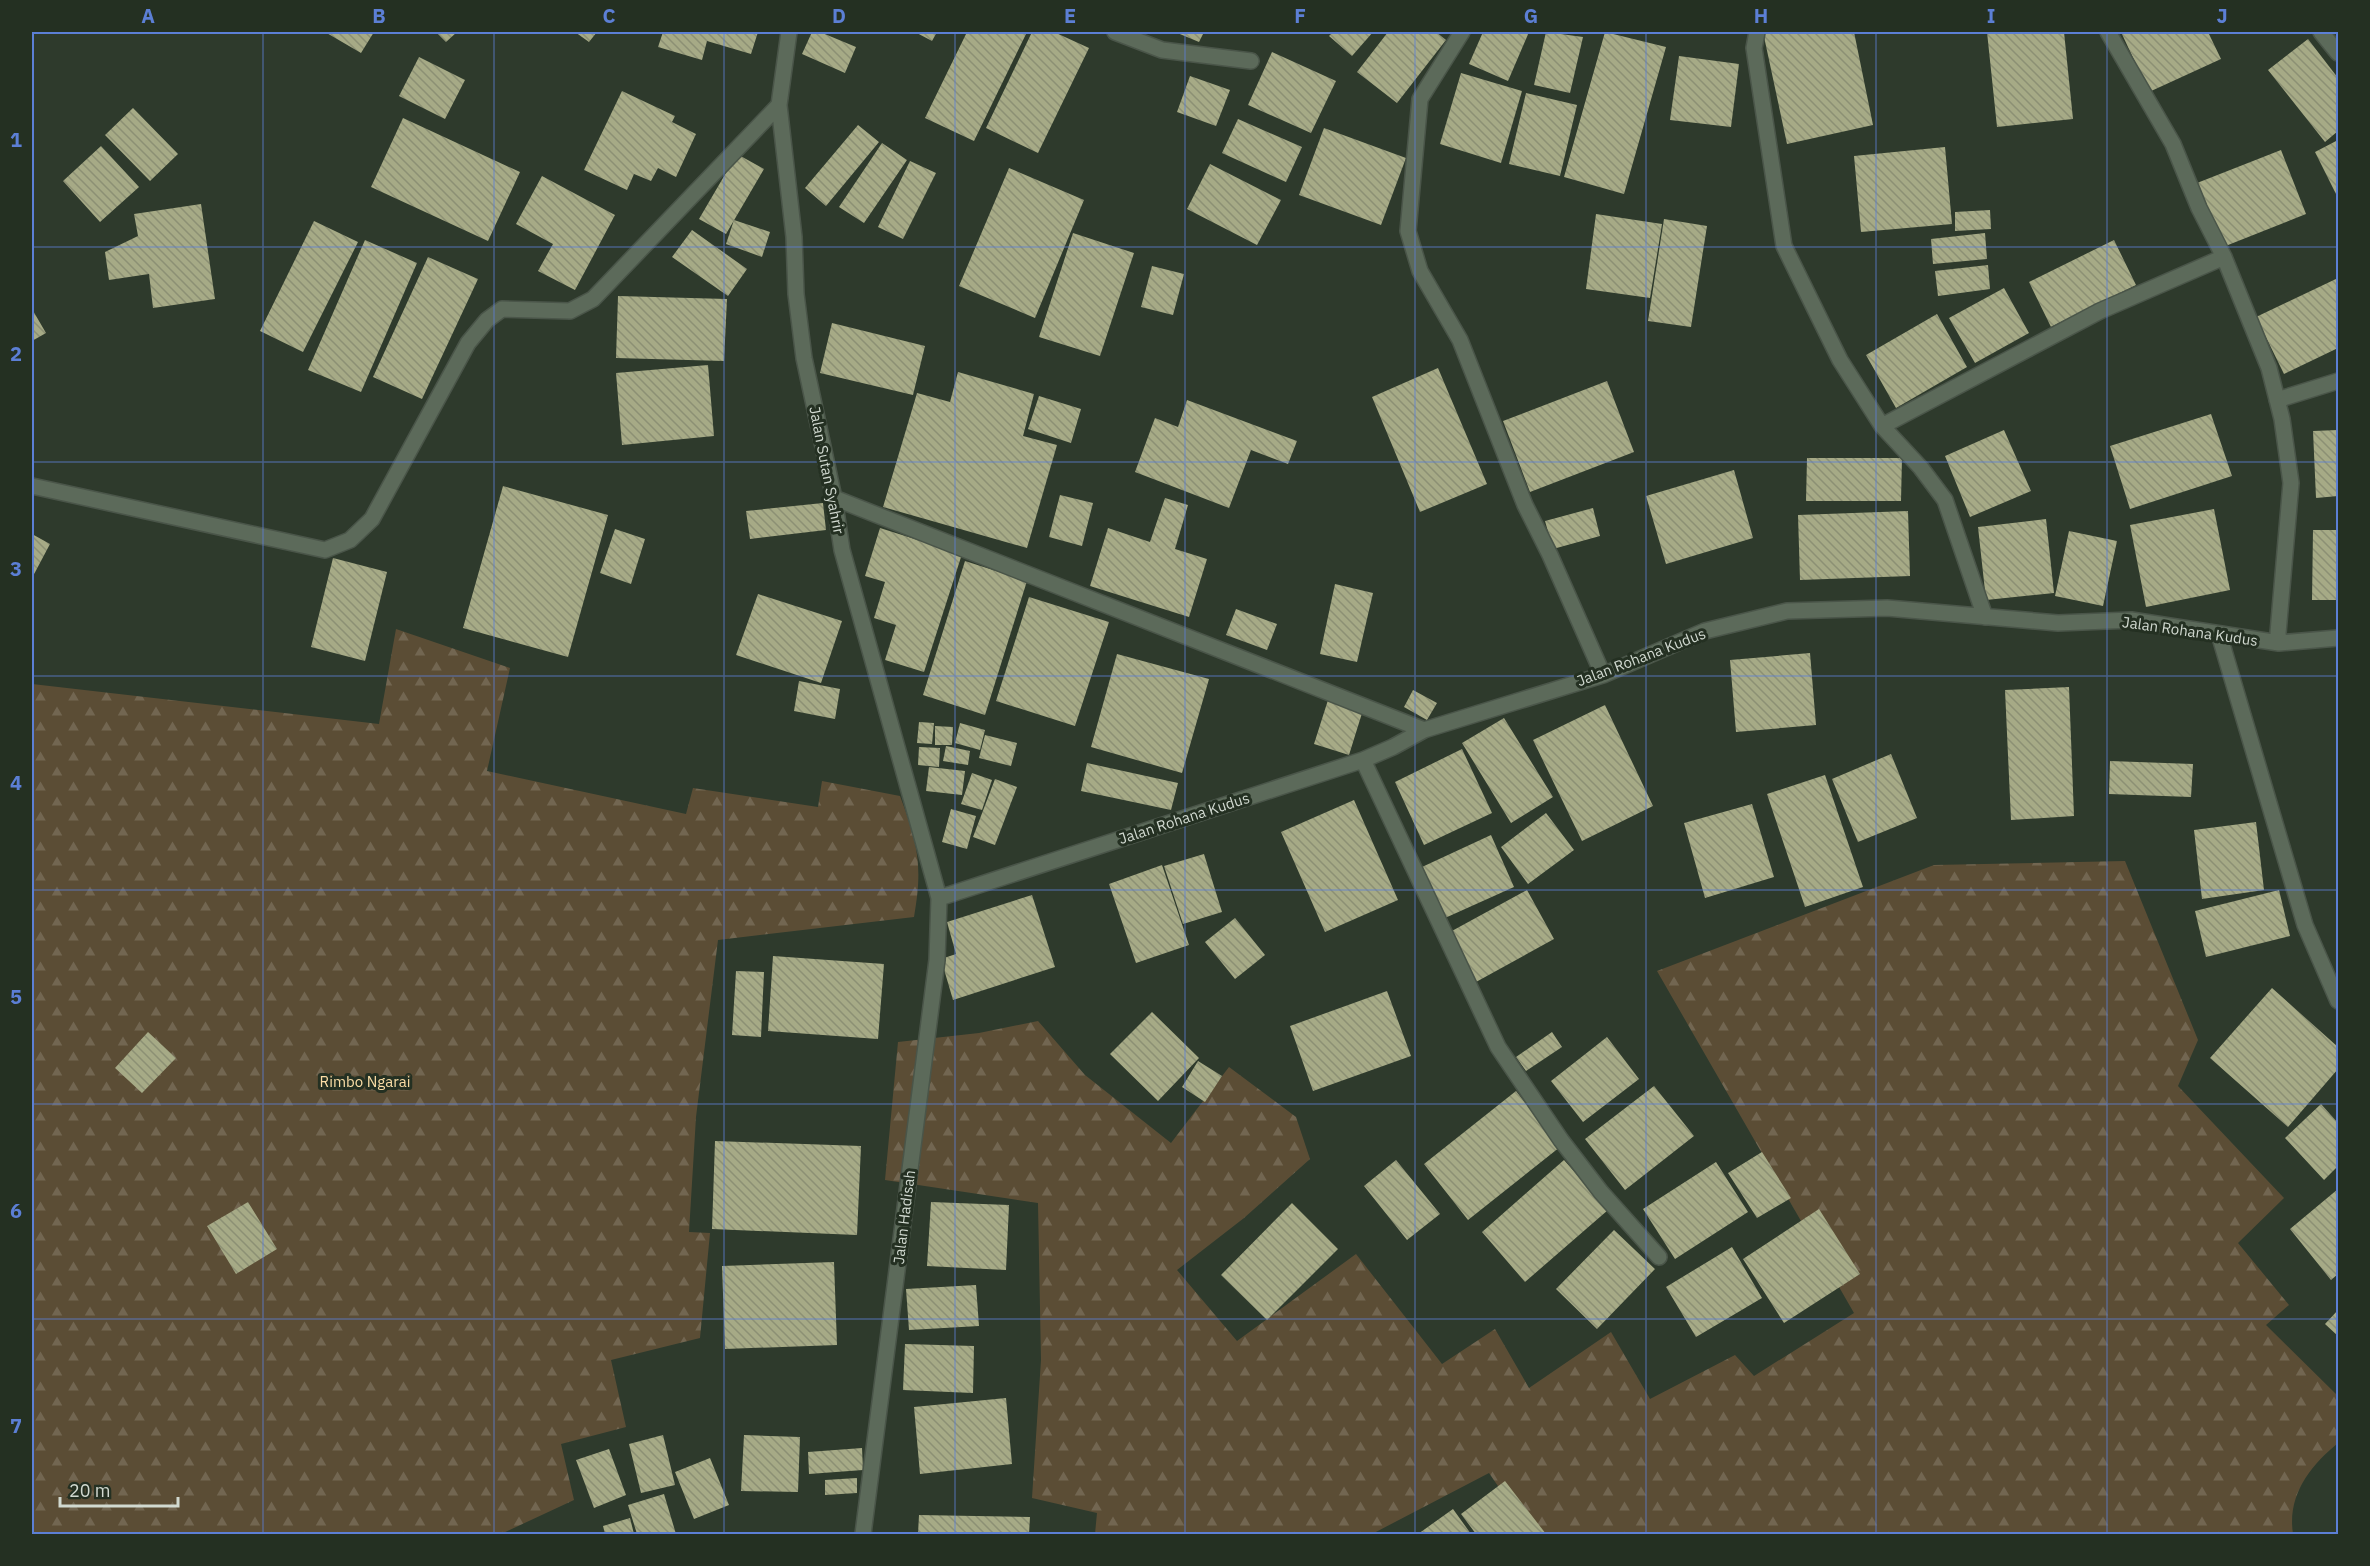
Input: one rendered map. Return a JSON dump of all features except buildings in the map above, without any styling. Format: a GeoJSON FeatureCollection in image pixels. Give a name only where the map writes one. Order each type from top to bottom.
{"type":"FeatureCollection","features":[{"type":"Feature","properties":{"kind":"street","name":"Jalan Sutan Syahrir"},"geometry":{"type":"LineString","coordinates":[[789,32],[779,105],[804,358],[834,498],[842,550],[939,898]]}},
{"type":"Feature","properties":{"kind":"street"},"geometry":{"type":"LineString","coordinates":[[1114,32],[1162,50],[1251,61]]}},
{"type":"Feature","properties":{"kind":"street"},"geometry":{"type":"LineString","coordinates":[[1462,32],[1420,99],[1408,231],[1420,270],[1460,340],[1525,505],[1550,555],[1603,675]]}},
{"type":"Feature","properties":{"kind":"street"},"geometry":{"type":"LineString","coordinates":[[1757,32],[1754,48],[1784,246],[1840,360],[1882,426],[1921,468],[1945,500],[1985,617]]}},
{"type":"Feature","properties":{"kind":"street"},"geometry":{"type":"LineString","coordinates":[[2108,32],[2174,144],[2199,208],[2224,257],[2269,368],[2277,400],[2291,483],[2279,643]]}},
{"type":"Feature","properties":{"kind":"street"},"geometry":{"type":"LineString","coordinates":[[2321,32],[2338,53]]}},
{"type":"Feature","properties":{"kind":"street"},"geometry":{"type":"LineString","coordinates":[[32,486],[326,550],[350,540],[372,519],[468,343],[487,320],[502,309],[570,311],[593,299],[779,105]]}},
{"type":"Feature","properties":{"kind":"street"},"geometry":{"type":"LineString","coordinates":[[1882,426],[2100,311],[2224,257]]}},
{"type":"Feature","properties":{"kind":"street"},"geometry":{"type":"LineString","coordinates":[[2277,400],[2338,381]]}},
{"type":"Feature","properties":{"kind":"street"},"geometry":{"type":"LineString","coordinates":[[834,498],[1424,730]]}},
{"type":"Feature","properties":{"kind":"street","name":"Jalan Rohana Kudus"},"geometry":{"type":"LineString","coordinates":[[939,898],[1363,760],[1424,730],[1603,675],[1705,631],[1787,611],[1887,608],[2058,623],[2131,620],[2279,643],[2338,638]]}},
{"type":"Feature","properties":{"kind":"street"},"geometry":{"type":"LineString","coordinates":[[2219,634],[2305,925],[2338,1001]]}},
{"type":"Feature","properties":{"kind":"street"},"geometry":{"type":"LineString","coordinates":[[1363,760],[1498,1047],[1561,1140],[1602,1192],[1659,1257]]}},
{"type":"Feature","properties":{"kind":"street","name":"Jalan Hadisah"},"geometry":{"type":"LineString","coordinates":[[863,1534],[937,960],[939,898]]}},
{"type":"Feature","properties":{"kind":"green space","name":"Rimbo Ngarai"},"geometry":{"type":"Polygon","coordinates":[[[396,629],[510,668],[487,771],[686,814],[693,788],[818,807],[822,781],[900,796],[917,855],[918,883],[914,917],[718,940],[696,1117],[689,1232],[710,1233],[700,1338],[611,1360],[626,1427],[561,1444],[574,1500],[501,1534],[32,1534],[32,684],[379,724],[396,629]]]}},
{"type":"Feature","properties":{"kind":"green space"},"geometry":{"type":"Polygon","coordinates":[[[2125,861],[2198,1040],[2178,1086],[2284,1198],[2238,1243],[2289,1305],[2266,1325],[2338,1396],[2338,1443],[2318,1461],[2297,1494],[2292,1520],[2293,1534],[1531,1534],[1489,1473],[1372,1534],[1095,1534],[1097,1513],[1032,1498],[1041,1360],[1038,1203],[885,1180],[898,1042],[979,1033],[1038,1021],[1085,1075],[1171,1143],[1229,1067],[1296,1117],[1310,1159],[1244,1218],[1177,1270],[1237,1341],[1356,1254],[1442,1364],[1495,1329],[1529,1388],[1611,1332],[1650,1399],[1735,1355],[1754,1376],[1854,1313],[1657,971],[1934,865],[2125,861]]]}}]}
